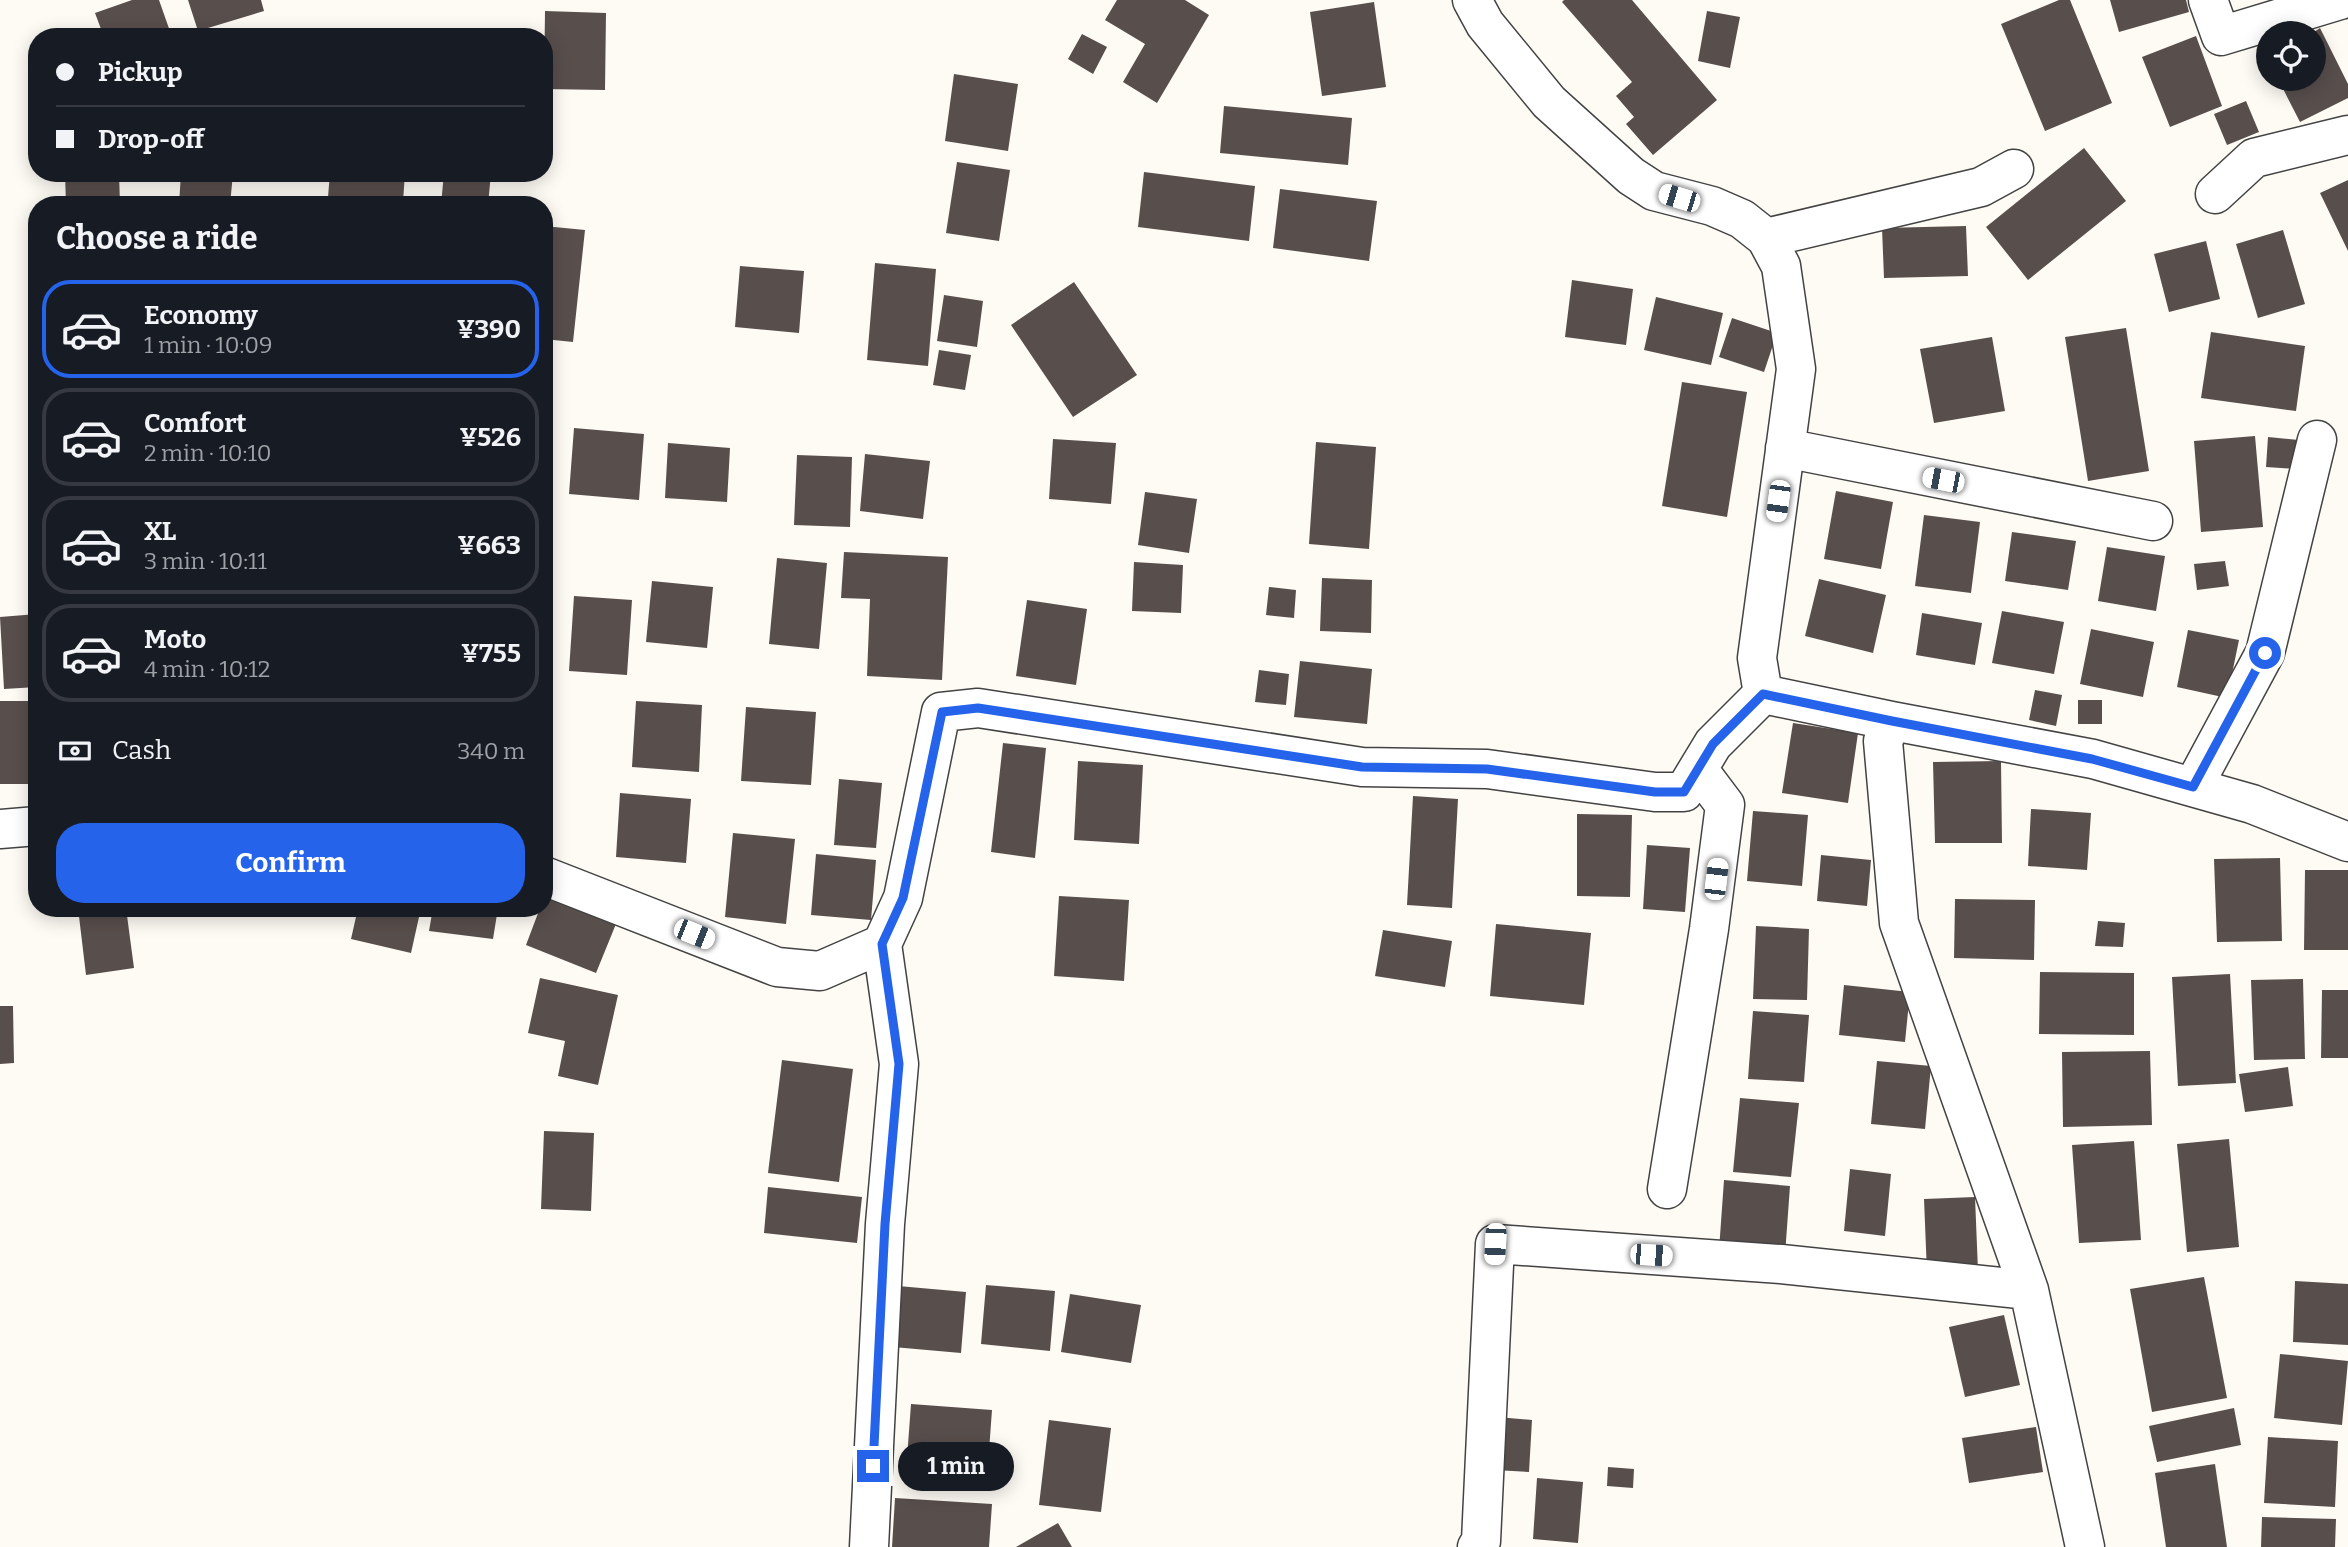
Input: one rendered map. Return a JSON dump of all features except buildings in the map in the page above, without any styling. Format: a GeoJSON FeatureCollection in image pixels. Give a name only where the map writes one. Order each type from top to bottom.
{"type":"FeatureCollection","features":[{"type":"Feature","properties":{"kind":"street"},"geometry":{"type":"LineString","coordinates":[[1472,0],[1485,24],[1549,102],[1631,177],[1654,191],[1712,206],[1742,219],[1766,238],[1781,266],[1796,369],[1757,658],[1763,694]]}},
{"type":"Feature","properties":{"kind":"street"},"geometry":{"type":"LineString","coordinates":[[2208,0],[2221,36],[2340,0]]}},
{"type":"Feature","properties":{"kind":"street"},"geometry":{"type":"LineString","coordinates":[[2215,194],[2254,158],[2348,135]]}},
{"type":"Feature","properties":{"kind":"street"},"geometry":{"type":"LineString","coordinates":[[1766,238],[1981,187],[2014,169]]}},
{"type":"Feature","properties":{"kind":"street"},"geometry":{"type":"LineString","coordinates":[[2193,787],[2265,653],[2317,440]]}},
{"type":"Feature","properties":{"kind":"street"},"geometry":{"type":"LineString","coordinates":[[1786,448],[2153,521]]}},
{"type":"Feature","properties":{"kind":"street"},"geometry":{"type":"LineString","coordinates":[[1763,694],[2092,759],[2252,804],[2348,842]]}},
{"type":"Feature","properties":{"kind":"street"},"geometry":{"type":"LineString","coordinates":[[869,1547],[885,1224],[899,1064],[882,944],[903,898],[942,712],[978,708],[1362,767],[1487,769],[1655,792],[1684,792],[1713,744],[1763,694]]}},
{"type":"Feature","properties":{"kind":"street"},"geometry":{"type":"LineString","coordinates":[[1892,721],[1883,741],[1899,923],[2028,1290],[2085,1547]]}},
{"type":"Feature","properties":{"kind":"street"},"geometry":{"type":"LineString","coordinates":[[1667,1189],[1709,929],[1725,805],[1698,769]]}},
{"type":"Feature","properties":{"kind":"street"},"geometry":{"type":"LineString","coordinates":[[0,829],[28,827]]}},
{"type":"Feature","properties":{"kind":"street"},"geometry":{"type":"LineString","coordinates":[[553,880],[777,967],[820,971],[882,944]]}},
{"type":"Feature","properties":{"kind":"street"},"geometry":{"type":"LineString","coordinates":[[1477,1547],[1481,1541],[1495,1244],[1781,1264],[2028,1290]]}},
{"type":"Feature","properties":{"kind":"route"},"geometry":{"type":"LineString","coordinates":[[873,1466],[885,1224],[899,1064],[882,944],[903,898],[942,712],[978,708],[1362,767],[1487,769],[1655,792],[1684,792],[1713,744],[1763,694],[2092,759],[2193,787],[2265,653]]}}]}
